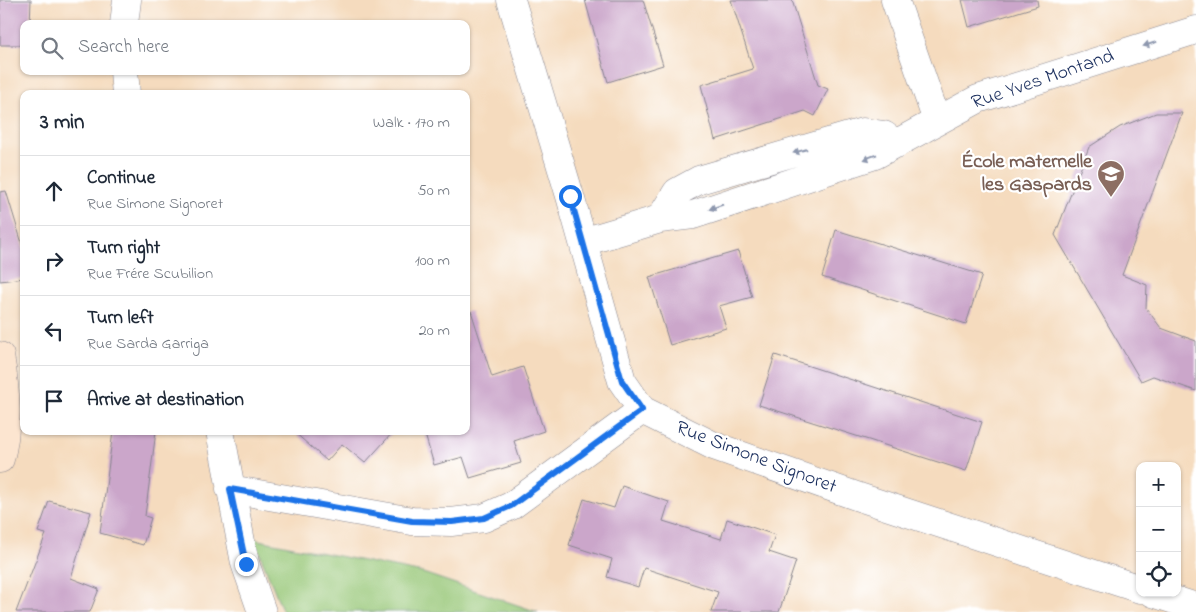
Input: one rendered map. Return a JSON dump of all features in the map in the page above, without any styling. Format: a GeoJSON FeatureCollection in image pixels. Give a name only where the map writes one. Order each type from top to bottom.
{"type":"FeatureCollection","features":[{"type":"Feature","properties":{"kind":"main road"},"geometry":{"type":"LineString","coordinates":[[0,356],[6,388],[5,441],[0,460]]}},
{"type":"Feature","properties":{"kind":"street"},"geometry":{"type":"LineString","coordinates":[[124,20],[127,0]]}},
{"type":"Feature","properties":{"kind":"street","name":"Rue Simone Signoret"},"geometry":{"type":"LineString","coordinates":[[511,0],[622,381],[642,410],[714,446],[859,497],[1136,588]]}},
{"type":"Feature","properties":{"kind":"street"},"geometry":{"type":"LineString","coordinates":[[895,0],[937,121]]}},
{"type":"Feature","properties":{"kind":"street","name":"Rue Yves Montand"},"geometry":{"type":"LineString","coordinates":[[583,242],[660,219],[693,215],[875,155],[978,98],[1196,30]]}},
{"type":"Feature","properties":{"kind":"street"},"geometry":{"type":"LineString","coordinates":[[124,75],[126,90]]}},
{"type":"Feature","properties":{"kind":"street"},"geometry":{"type":"LineString","coordinates":[[230,489],[412,521],[452,522],[484,518],[511,506],[642,410]]}},
{"type":"Feature","properties":{"kind":"street"},"geometry":{"type":"LineString","coordinates":[[221,435],[246,564],[262,612]]}},
{"type":"Feature","properties":{"kind":"street"},"geometry":{"type":"LineString","coordinates":[[1165,597],[1196,607]]}},
{"type":"Feature","properties":{"kind":"green space"},"geometry":{"type":"Polygon","coordinates":[[[254,539],[423,573],[538,612],[283,612],[254,539]]]}},
{"type":"Feature","properties":{"kind":"building"},"geometry":{"type":"Polygon","coordinates":[[[0,0],[31,0],[30,20],[20,20],[20,45],[0,45],[0,0]]]}},
{"type":"Feature","properties":{"kind":"building"},"geometry":{"type":"Polygon","coordinates":[[[585,0],[643,0],[663,65],[608,82],[585,0]]]}},
{"type":"Feature","properties":{"kind":"building"},"geometry":{"type":"Polygon","coordinates":[[[731,0],[792,0],[818,85],[828,89],[815,116],[805,111],[715,140],[701,85],[753,69],[731,0]]]}},
{"type":"Feature","properties":{"kind":"building"},"geometry":{"type":"Polygon","coordinates":[[[962,0],[1037,0],[1038,6],[969,27],[962,0]]]}},
{"type":"Feature","properties":{"kind":"building"},"geometry":{"type":"Polygon","coordinates":[[[1156,113],[1182,113],[1122,275],[1147,285],[1146,308],[1161,328],[1196,341],[1196,391],[1153,376],[1141,381],[1055,235],[1089,147],[1120,127],[1156,113]]]}},
{"type":"Feature","properties":{"kind":"building"},"geometry":{"type":"Polygon","coordinates":[[[6,191],[20,237],[20,278],[0,281],[0,192],[6,191]]]}},
{"type":"Feature","properties":{"kind":"building"},"geometry":{"type":"Polygon","coordinates":[[[836,230],[982,275],[966,324],[822,277],[836,230]]]}},
{"type":"Feature","properties":{"kind":"building"},"geometry":{"type":"Polygon","coordinates":[[[738,251],[752,297],[719,306],[726,328],[670,345],[649,277],[738,251]]]}},
{"type":"Feature","properties":{"kind":"building"},"geometry":{"type":"Polygon","coordinates":[[[470,311],[492,377],[523,367],[544,431],[514,441],[521,463],[470,478],[463,457],[434,465],[425,435],[470,435],[470,311]]]}},
{"type":"Feature","properties":{"kind":"building"},"geometry":{"type":"Polygon","coordinates":[[[775,355],[982,422],[966,471],[759,405],[775,355]]]}},
{"type":"Feature","properties":{"kind":"building"},"geometry":{"type":"Polygon","coordinates":[[[112,435],[155,435],[145,516],[151,518],[143,545],[100,533],[112,435]]]}},
{"type":"Feature","properties":{"kind":"building"},"geometry":{"type":"Polygon","coordinates":[[[298,435],[390,435],[365,463],[342,444],[327,461],[298,435]]]}},
{"type":"Feature","properties":{"kind":"building"},"geometry":{"type":"Polygon","coordinates":[[[622,486],[669,502],[663,521],[721,539],[727,519],[775,535],[769,552],[796,561],[779,612],[711,612],[718,592],[644,568],[638,587],[607,577],[612,559],[569,545],[584,499],[614,508],[622,486]]]}},
{"type":"Feature","properties":{"kind":"building"},"geometry":{"type":"Polygon","coordinates":[[[49,501],[91,512],[71,578],[99,589],[90,612],[16,612],[46,534],[38,532],[49,501]]]}},
{"type":"Feature","properties":{"kind":"place","name":"École maternelle les Gaspards"},"geometry":{"type":"Point","coordinates":[1111,198]}},
{"type":"Feature","properties":{"kind":"route"},"geometry":{"type":"LineString","coordinates":[[246,564],[230,489],[412,521],[452,522],[484,518],[511,506],[642,410],[622,381],[570,196]]}}]}
